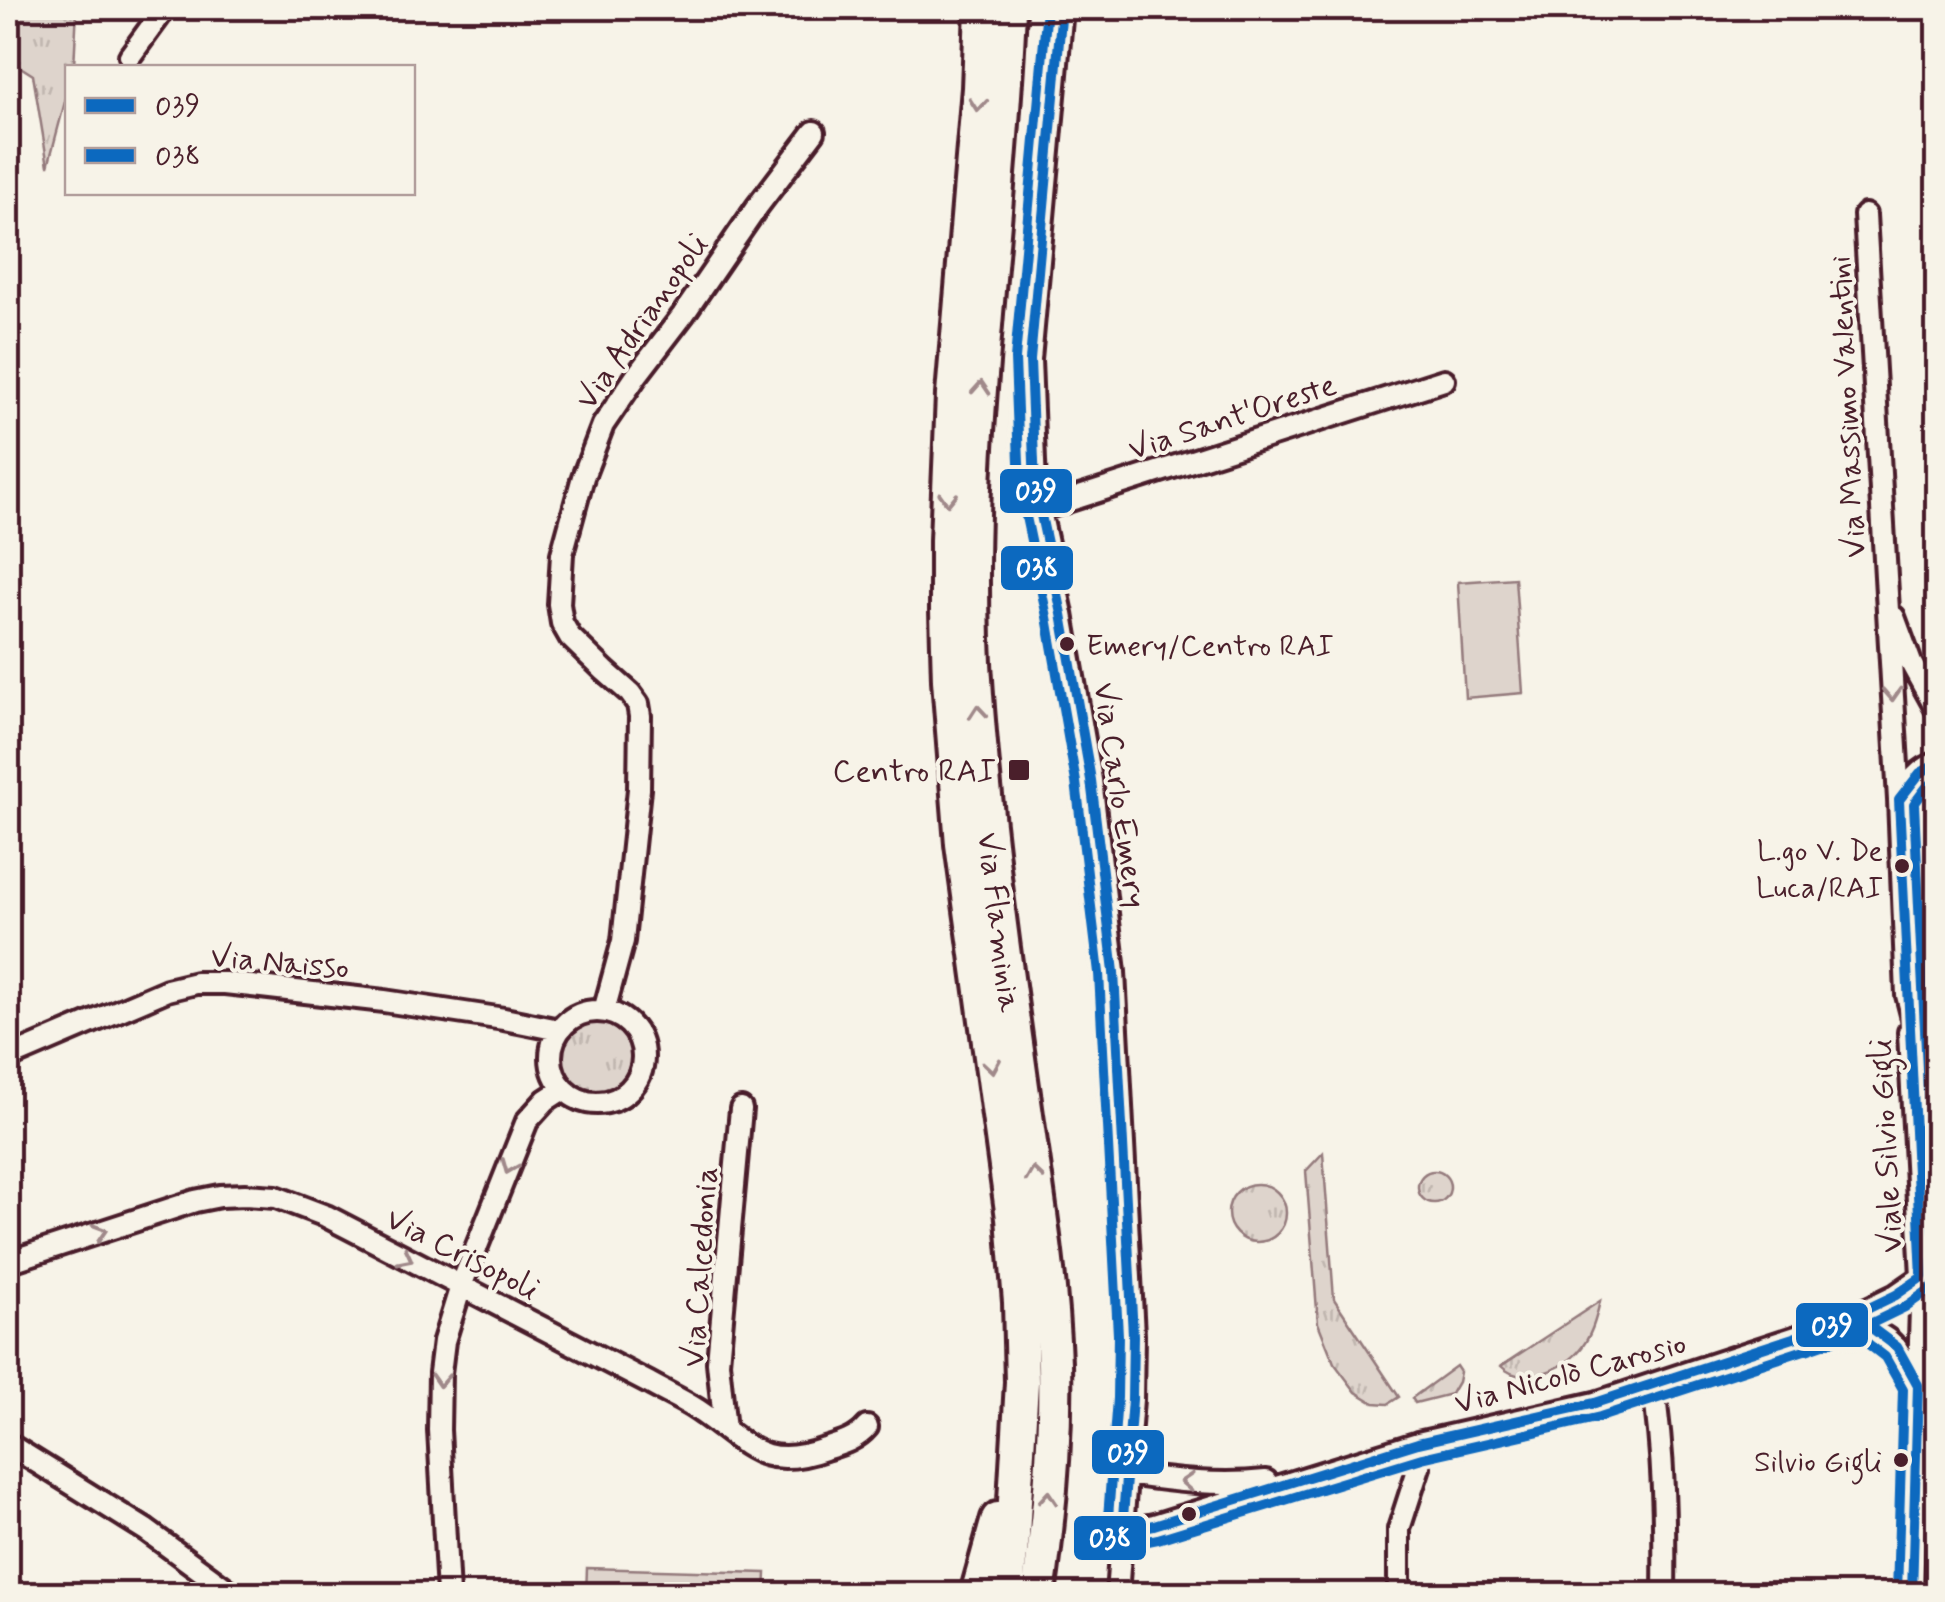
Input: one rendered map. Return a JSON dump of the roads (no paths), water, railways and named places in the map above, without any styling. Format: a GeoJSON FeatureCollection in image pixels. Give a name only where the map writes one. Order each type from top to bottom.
{"type":"FeatureCollection","features":[{"type":"Feature","properties":{"kind":"highway","name":"Via Flaminia"},"geometry":{"type":"LineString","coordinates":[[982,8],[979,88],[952,394],[947,540],[949,680],[968,896],[1013,1218],[1020,1302],[1022,1382],[1006,1594]]}},
{"type":"Feature","properties":{"kind":"highway","name":"Via Flaminia"},"geometry":{"type":"LineString","coordinates":[[1009,8],[976,468],[974,610],[976,691],[989,835],[1052,1327],[1052,1439],[1038,1594]]}},
{"type":"Feature","properties":{"kind":"highway"},"geometry":{"type":"LineString","coordinates":[[978,1594],[1008,1478],[1022,1382]]}},
{"type":"Feature","properties":{"kind":"street"},"geometry":{"type":"LineString","coordinates":[[130,56],[165,8]]}},
{"type":"Feature","properties":{"kind":"street","name":"Via Carlo Emery"},"geometry":{"type":"LineString","coordinates":[[1062,8],[1030,360],[1035,487],[1091,780],[1111,939],[1132,1335],[1132,1398],[1116,1594]]}},
{"type":"Feature","properties":{"kind":"street","name":"Via Adrianopoli"},"geometry":{"type":"LineString","coordinates":[[604,1011],[623,942],[639,789],[640,716],[630,692],[593,660],[562,622],[562,554],[583,477],[604,425],[756,207],[814,132]]}},
{"type":"Feature","properties":{"kind":"street","name":"Via Massimo Valentini"},"geometry":{"type":"LineString","coordinates":[[1865,215],[1908,995]]}},
{"type":"Feature","properties":{"kind":"street","name":"Via Sant'Oreste"},"geometry":{"type":"LineString","coordinates":[[1039,510],[1444,380]]}},
{"type":"Feature","properties":{"kind":"street"},"geometry":{"type":"LineString","coordinates":[[1886,597],[1911,663],[1938,712]]}},
{"type":"Feature","properties":{"kind":"street"},"geometry":{"type":"LineString","coordinates":[[1898,800],[1913,777],[1938,763]]}},
{"type":"Feature","properties":{"kind":"street","name":"Via Naisso"},"geometry":{"type":"LineString","coordinates":[[8,1058],[166,990],[196,983],[225,982],[384,1001],[559,1030]]}},
{"type":"Feature","properties":{"kind":"street"},"geometry":{"type":"LineString","coordinates":[[1908,995],[1920,1046],[1938,1067]]}},
{"type":"Feature","properties":{"kind":"street","name":"Viale Silvio Gigli"},"geometry":{"type":"LineString","coordinates":[[1908,995],[1922,1277],[1912,1594]]}},
{"type":"Feature","properties":{"kind":"street"},"geometry":{"type":"LineString","coordinates":[[604,1011],[617,1015],[637,1034],[643,1059],[640,1073],[624,1094],[600,1103],[586,1102],[563,1089],[550,1060],[554,1040],[568,1021],[579,1014],[604,1011]]}},
{"type":"Feature","properties":{"kind":"street"},"geometry":{"type":"LineString","coordinates":[[448,1594],[439,1430],[444,1341],[461,1286],[527,1121],[546,1100],[563,1089]]}},
{"type":"Feature","properties":{"kind":"street","name":"Via Calcedonia"},"geometry":{"type":"LineString","coordinates":[[724,1430],[718,1362],[741,1108]]}},
{"type":"Feature","properties":{"kind":"street","name":"Via Crisopoli"},"geometry":{"type":"LineString","coordinates":[[8,1262],[195,1201],[230,1195],[290,1201],[696,1409],[754,1451],[786,1459],[806,1456],[853,1439],[867,1427]]}},
{"type":"Feature","properties":{"kind":"street","name":"Via Nicolò Carosio"},"geometry":{"type":"LineString","coordinates":[[1122,1531],[1154,1525],[1418,1444],[1595,1404],[1836,1324],[1896,1295],[1922,1277]]}},
{"type":"Feature","properties":{"kind":"street"},"geometry":{"type":"LineString","coordinates":[[1836,1324],[1873,1329],[1897,1347],[1918,1384]]}},
{"type":"Feature","properties":{"kind":"street"},"geometry":{"type":"LineString","coordinates":[[1653,1384],[1665,1495],[1664,1594]]}},
{"type":"Feature","properties":{"kind":"street"},"geometry":{"type":"LineString","coordinates":[[8,1444],[146,1530],[233,1594]]}},
{"type":"Feature","properties":{"kind":"street"},"geometry":{"type":"LineString","coordinates":[[1399,1594],[1399,1529],[1418,1467],[1418,1444]]}},
{"type":"Feature","properties":{"kind":"street","name":"Via Nicolò Carosio"},"geometry":{"type":"LineString","coordinates":[[1127,1474],[1222,1484],[1318,1474]]}},
{"type":"Feature","properties":{"kind":"place","name":"Emery/Centro RAI"},"geometry":{"type":"Point","coordinates":[1067,644]}},
{"type":"Feature","properties":{"kind":"place","name":"Centro RAI"},"geometry":{"type":"Point","coordinates":[1019,770]}},
{"type":"Feature","properties":{"kind":"place","name":"L.go V. De Luca/RAI"},"geometry":{"type":"Point","coordinates":[1902,866]}},
{"type":"Feature","properties":{"kind":"place","name":"Silvio Gigli"},"geometry":{"type":"Point","coordinates":[1901,1460]}}]}
